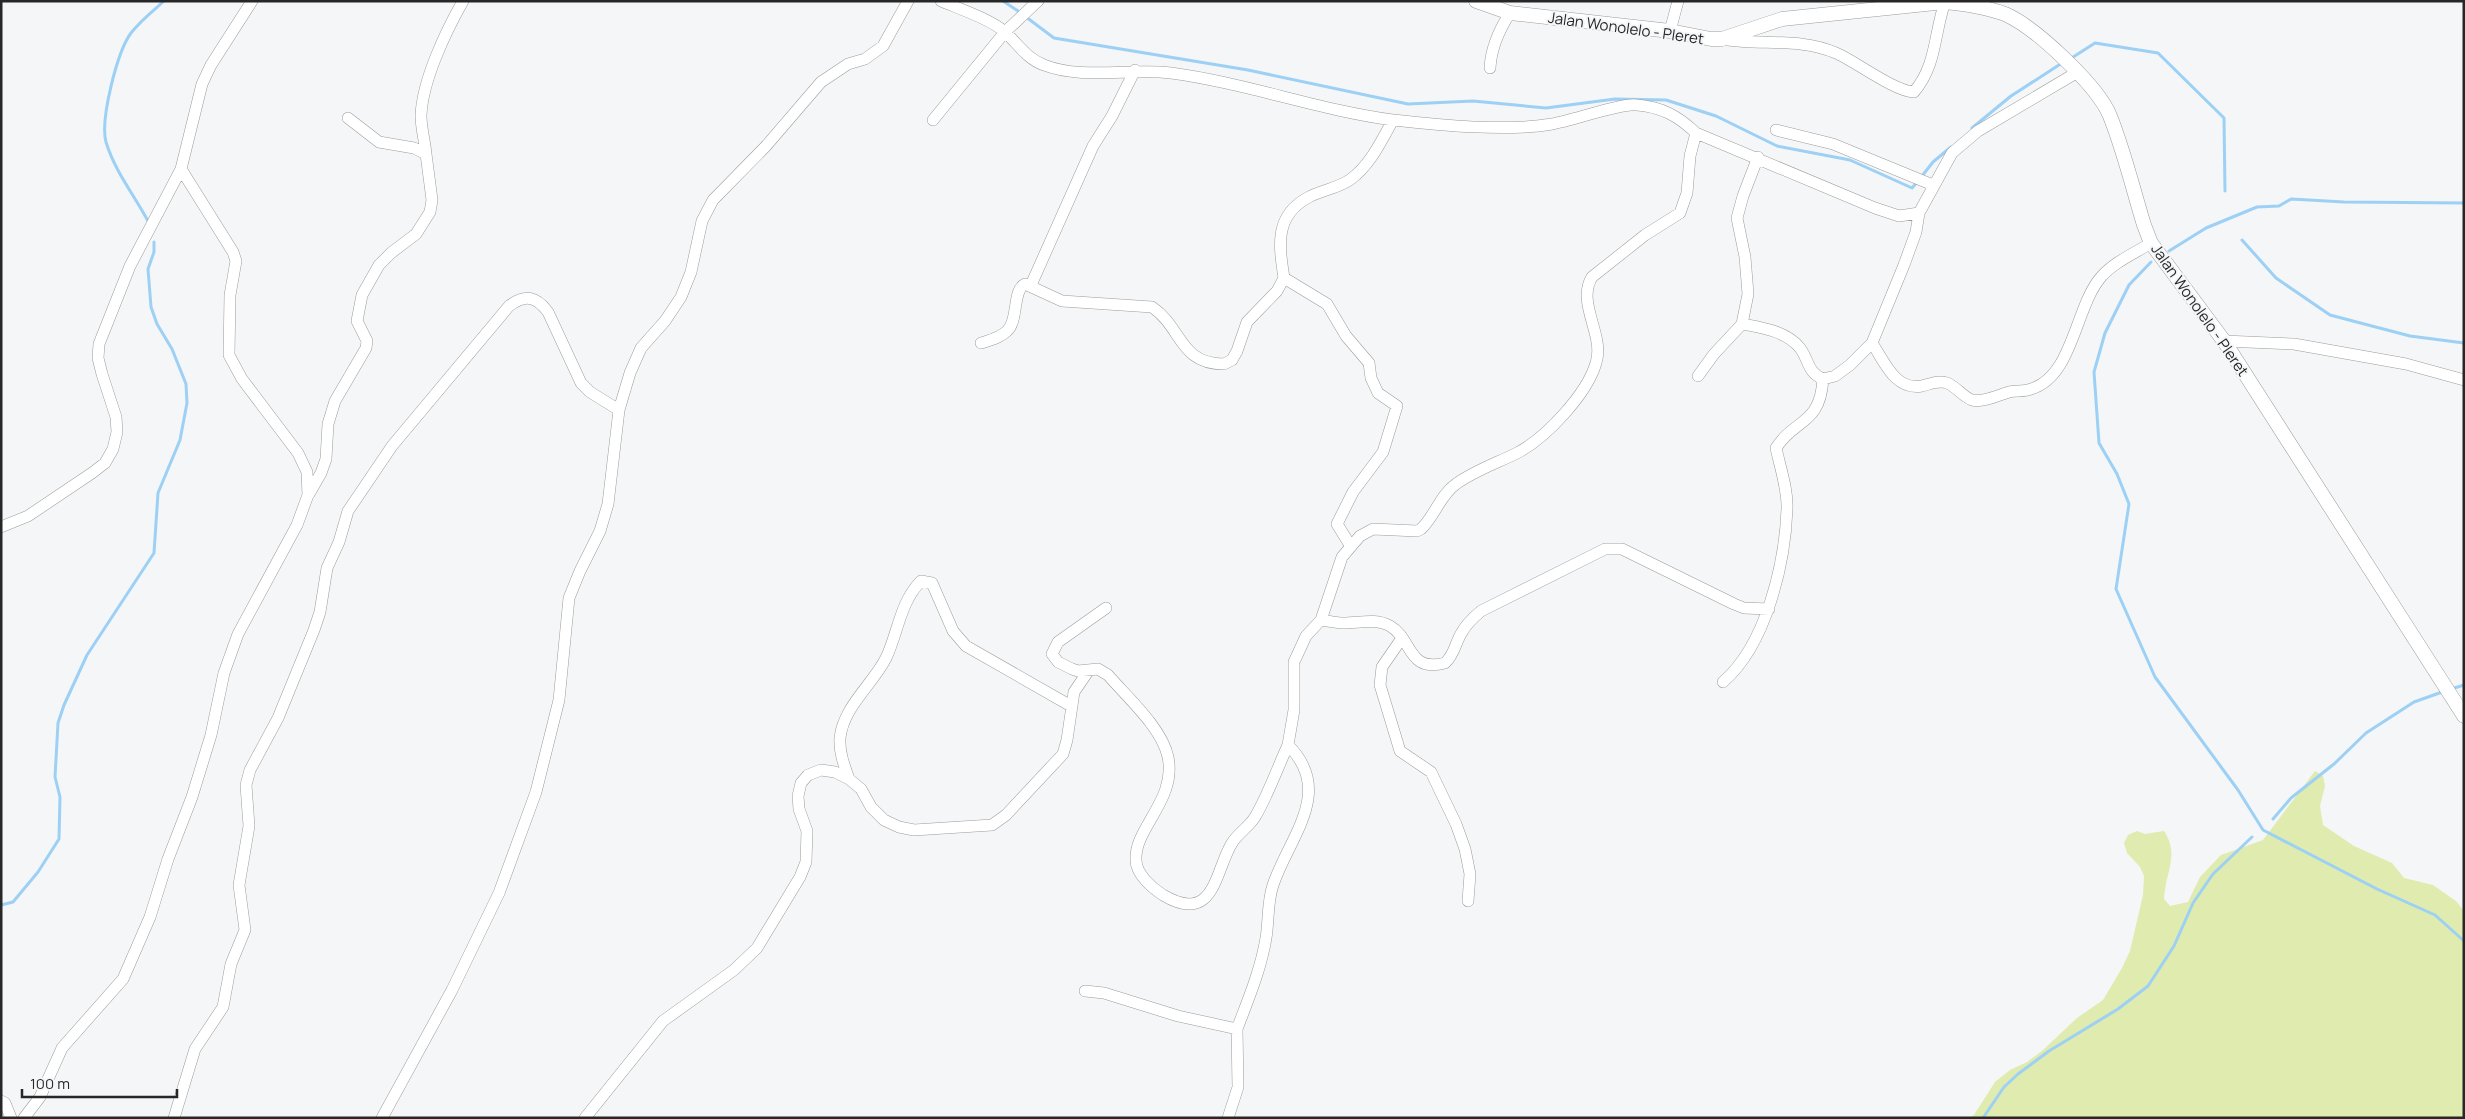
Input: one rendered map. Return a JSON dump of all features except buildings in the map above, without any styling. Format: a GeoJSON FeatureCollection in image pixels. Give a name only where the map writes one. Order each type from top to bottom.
{"type":"FeatureCollection","features":[{"type":"Feature","properties":{"kind":"main road","name":"Jalan Wonolelo - Pleret"},"geometry":{"type":"LineString","coordinates":[[1476,1],[1510,13],[1670,31],[1695,38],[1722,39],[1782,19],[1945,2],[1963,4],[2005,14],[2026,27],[2075,70],[2096,94],[2110,115],[2151,243],[2224,341],[2464,716]]}},
{"type":"Feature","properties":{"kind":"street"},"geometry":{"type":"LineString","coordinates":[[1,527],[28,516],[92,473],[104,463],[113,449],[117,432],[116,417],[98,358],[99,344],[130,266],[181,169],[202,84],[211,65],[252,1]]}},
{"type":"Feature","properties":{"kind":"street"},"geometry":{"type":"LineString","coordinates":[[24,1118],[40,1097],[62,1048],[123,979],[150,917],[168,858],[192,797],[211,735],[224,673],[238,634],[297,525],[308,495],[321,473],[326,459],[328,424],[335,402],[366,348],[367,341],[357,321],[362,295],[379,266],[390,253],[416,234],[430,212],[432,200],[421,117],[423,102],[436,61],[454,17],[463,1]]}},
{"type":"Feature","properties":{"kind":"street"},"geometry":{"type":"LineString","coordinates":[[382,1118],[452,990],[499,893],[536,792],[558,700],[569,598],[580,570],[600,531],[608,504],[619,410],[630,373],[641,348],[665,321],[681,297],[691,272],[702,221],[713,200],[766,146],[821,82],[848,64],[865,59],[883,46],[908,1]]}},
{"type":"Feature","properties":{"kind":"street"},"geometry":{"type":"LineString","coordinates":[[941,1],[1005,32],[1020,50],[1044,65],[1068,72],[1135,70],[1209,79],[1349,112],[1393,120],[1502,128],[1552,124],[1634,104],[1665,110],[1681,119],[1696,133],[1892,214],[1910,216],[1919,213]]}},
{"type":"Feature","properties":{"kind":"street"},"geometry":{"type":"LineString","coordinates":[[1670,31],[1678,1]]}},
{"type":"Feature","properties":{"kind":"street"},"geometry":{"type":"LineString","coordinates":[[1722,39],[1742,43],[1811,43],[1837,53],[1882,78],[1914,92],[1935,54],[1938,24],[1945,2]]}},
{"type":"Feature","properties":{"kind":"street"},"geometry":{"type":"LineString","coordinates":[[933,120],[1005,32],[1035,5]]}},
{"type":"Feature","properties":{"kind":"street"},"geometry":{"type":"LineString","coordinates":[[1490,68],[1491,54],[1503,24],[1510,13]]}},
{"type":"Feature","properties":{"kind":"street"},"geometry":{"type":"LineString","coordinates":[[1031,285],[1093,146],[1112,116],[1135,70]]}},
{"type":"Feature","properties":{"kind":"street"},"geometry":{"type":"LineString","coordinates":[[1822,379],[1835,376],[1850,366],[1872,343],[1904,265],[1916,232],[1919,213],[1930,184],[1952,153],[1966,140],[2075,70]]}},
{"type":"Feature","properties":{"kind":"street"},"geometry":{"type":"LineString","coordinates":[[348,118],[379,142],[414,148],[426,154]]}},
{"type":"Feature","properties":{"kind":"street"},"geometry":{"type":"LineString","coordinates":[[981,343],[1008,330],[1014,319],[1019,289],[1025,284],[1031,285],[1062,301],[1152,307],[1160,312],[1190,354],[1199,360],[1224,364],[1232,360],[1248,322],[1277,291],[1284,278],[1279,246],[1282,228],[1289,215],[1297,205],[1308,197],[1352,178],[1375,152],[1393,120]]}},
{"type":"Feature","properties":{"kind":"street"},"geometry":{"type":"LineString","coordinates":[[1776,130],[1833,144],[1930,184]]}},
{"type":"Feature","properties":{"kind":"street"},"geometry":{"type":"LineString","coordinates":[[1106,608],[1058,642],[1052,651],[1053,658],[1065,666],[1078,671],[1098,669],[1108,674],[1157,733],[1167,755],[1170,768],[1164,796],[1140,839],[1136,862],[1140,873],[1160,892],[1169,898],[1181,902],[1194,903],[1212,890],[1219,877],[1228,850],[1235,838],[1254,819],[1288,745],[1294,710],[1294,662],[1306,636],[1321,620],[1336,568],[1350,545],[1373,529],[1417,531],[1421,529],[1454,485],[1529,446],[1565,414],[1596,362],[1598,352],[1588,299],[1588,283],[1592,277],[1645,235],[1680,213],[1687,193],[1690,156],[1696,133]]}},
{"type":"Feature","properties":{"kind":"street"},"geometry":{"type":"LineString","coordinates":[[1698,376],[1714,354],[1742,324],[1748,294],[1745,257],[1737,218],[1743,196],[1758,158]]}},
{"type":"Feature","properties":{"kind":"street"},"geometry":{"type":"LineString","coordinates":[[181,169],[233,252],[236,261],[230,295],[229,355],[242,379],[298,453],[307,472],[308,495]]}},
{"type":"Feature","properties":{"kind":"street"},"geometry":{"type":"LineString","coordinates":[[1872,343],[1897,381],[1908,387],[1937,382],[1947,383],[1966,397],[1976,401],[2016,390],[2033,389],[2057,370],[2075,335],[2087,299],[2101,277],[2111,267],[2151,243]]}},
{"type":"Feature","properties":{"kind":"street"},"geometry":{"type":"LineString","coordinates":[[1284,278],[1328,304],[1346,336],[1369,363],[1371,378],[1378,393],[1397,406],[1383,452],[1354,492],[1337,524],[1350,545]]}},
{"type":"Feature","properties":{"kind":"street"},"geometry":{"type":"LineString","coordinates":[[174,1118],[195,1049],[223,1007],[231,964],[245,930],[239,885],[249,826],[246,785],[250,770],[278,718],[314,630],[320,612],[327,568],[353,502],[392,446],[509,306],[519,298],[530,297],[540,302],[548,312],[581,383],[590,392],[619,410]]}},
{"type":"Feature","properties":{"kind":"street"},"geometry":{"type":"LineString","coordinates":[[1742,324],[1779,332],[1800,348],[1809,369],[1822,379]]}},
{"type":"Feature","properties":{"kind":"street"},"geometry":{"type":"LineString","coordinates":[[2224,341],[2294,344],[2406,364],[2464,380]]}},
{"type":"Feature","properties":{"kind":"street"},"geometry":{"type":"LineString","coordinates":[[1723,682],[1733,673],[1745,655],[1769,609],[1788,507],[1776,448],[1781,440],[1811,415],[1820,398],[1822,379]]}},
{"type":"Feature","properties":{"kind":"street"},"geometry":{"type":"LineString","coordinates":[[1321,620],[1343,623],[1378,622],[1398,631],[1411,654],[1417,660],[1427,664],[1445,663],[1452,656],[1461,633],[1481,611],[1605,549],[1614,547],[1632,553],[1734,604],[1744,608],[1769,609]]}},
{"type":"Feature","properties":{"kind":"street"},"geometry":{"type":"LineString","coordinates":[[849,779],[841,757],[840,737],[845,720],[886,658],[903,610],[921,581],[932,583],[953,631],[966,646],[1071,706]]}},
{"type":"Feature","properties":{"kind":"street"},"geometry":{"type":"LineString","coordinates":[[1402,638],[1382,667],[1380,685],[1400,751],[1431,772],[1456,824],[1465,849],[1470,874],[1468,901]]}},
{"type":"Feature","properties":{"kind":"street"},"geometry":{"type":"LineString","coordinates":[[585,1118],[663,1021],[734,970],[757,948],[800,877],[806,862],[807,831],[799,809],[798,796],[801,783],[808,775],[821,770],[835,772],[849,779],[860,789],[871,807],[884,820],[899,827],[914,830],[992,825],[1006,815],[1063,754],[1074,692],[1089,670]]}},
{"type":"Feature","properties":{"kind":"street"},"geometry":{"type":"LineString","coordinates":[[1228,1118],[1238,1087],[1237,1030],[1261,960],[1266,936],[1267,912],[1273,884],[1298,833],[1306,808],[1307,772],[1298,754],[1288,745]]}},
{"type":"Feature","properties":{"kind":"street"},"geometry":{"type":"LineString","coordinates":[[1085,991],[1104,993],[1178,1016],[1237,1030]]}},
{"type":"Feature","properties":{"kind":"street"},"geometry":{"type":"LineString","coordinates":[[1,1101],[5,1103],[11,1118]]}},
{"type":"Feature","properties":{"kind":"green space"},"geometry":{"type":"Polygon","coordinates":[[[2315,771],[2323,776],[2325,786],[2320,806],[2323,825],[2354,846],[2392,863],[2404,878],[2433,885],[2456,901],[2464,911],[2464,1118],[1968,1118],[1974,1115],[1995,1082],[2010,1070],[2027,1062],[2042,1051],[2077,1018],[2103,1000],[2122,968],[2130,951],[2143,895],[2144,876],[2140,867],[2127,853],[2124,843],[2128,835],[2137,831],[2145,834],[2164,831],[2169,840],[2171,856],[2164,899],[2170,906],[2188,902],[2200,877],[2221,855],[2263,840],[2315,771]]]}},
{"type":"Feature","properties":{"kind":"waterway"},"geometry":{"type":"LineString","coordinates":[[149,223],[110,153],[106,142],[105,118],[115,70],[126,42],[138,24],[164,1]]}},
{"type":"Feature","properties":{"kind":"waterway"},"geometry":{"type":"LineString","coordinates":[[1003,1],[1021,13]]}},
{"type":"Feature","properties":{"kind":"waterway"},"geometry":{"type":"LineString","coordinates":[[1026,17],[1054,38],[1248,70],[1408,104],[1473,101],[1546,108],[1615,99],[1666,100],[1716,116],[1777,146],[1850,160],[1912,188],[1918,181]]}},
{"type":"Feature","properties":{"kind":"waterway"},"geometry":{"type":"LineString","coordinates":[[2070,59],[2095,43],[2158,53],[2224,118],[2225,191]]}},
{"type":"Feature","properties":{"kind":"waterway"},"geometry":{"type":"LineString","coordinates":[[1972,128],[2011,96],[2062,63]]}},
{"type":"Feature","properties":{"kind":"waterway"},"geometry":{"type":"LineString","coordinates":[[1922,176],[1933,162],[1951,147]]}},
{"type":"Feature","properties":{"kind":"waterway"},"geometry":{"type":"LineString","coordinates":[[2169,251],[2206,228],[2257,207],[2279,206],[2291,199],[2344,202],[2464,203]]}},
{"type":"Feature","properties":{"kind":"waterway"},"geometry":{"type":"LineString","coordinates":[[2242,240],[2276,278],[2330,315],[2410,336],[2464,343]]}},
{"type":"Feature","properties":{"kind":"waterway"},"geometry":{"type":"LineString","coordinates":[[1,905],[13,902],[38,872],[59,839],[60,797],[55,777],[58,723],[64,705],[87,655],[154,553],[158,493],[180,440],[187,403],[186,384],[172,349],[157,324],[151,307],[148,269],[154,252],[154,242]]}},
{"type":"Feature","properties":{"kind":"waterway"},"geometry":{"type":"LineString","coordinates":[[2151,262],[2129,285],[2105,333],[2094,372],[2099,443],[2117,474],[2129,504],[2116,589],[2155,677],[2238,790],[2263,830],[2377,889],[2435,915],[2464,941]]}},
{"type":"Feature","properties":{"kind":"waterway"},"geometry":{"type":"LineString","coordinates":[[2451,689],[2464,685]]}},
{"type":"Feature","properties":{"kind":"waterway"},"geometry":{"type":"LineString","coordinates":[[2273,819],[2291,798],[2334,764],[2366,733],[2414,702],[2445,691]]}},
{"type":"Feature","properties":{"kind":"waterway"},"geometry":{"type":"LineString","coordinates":[[1983,1118],[2004,1087],[2018,1074],[2049,1051],[2118,1009],[2148,986],[2174,946],[2193,903],[2213,874],[2252,837]]}}]}
